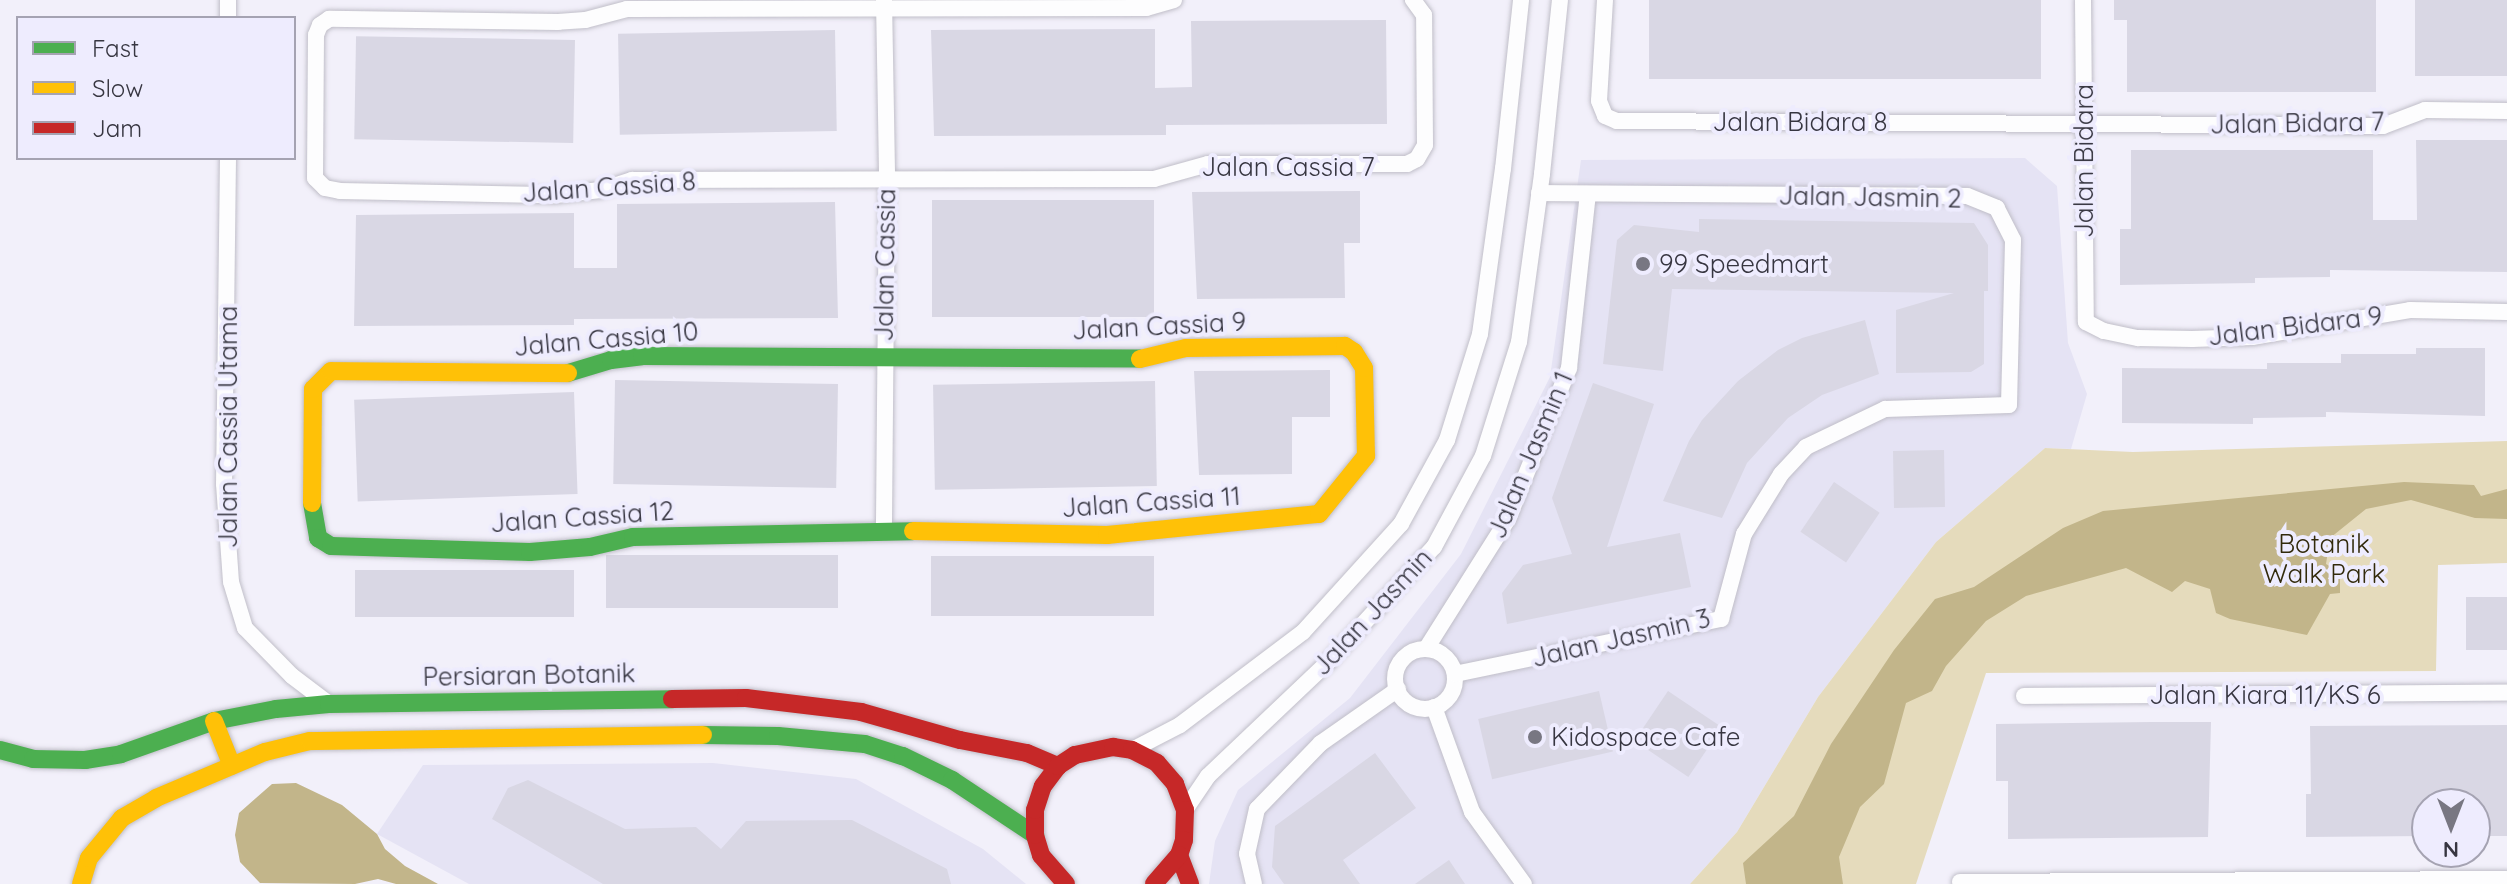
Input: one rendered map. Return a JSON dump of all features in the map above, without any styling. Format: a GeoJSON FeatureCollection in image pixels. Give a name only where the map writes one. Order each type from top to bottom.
{"type":"FeatureCollection","features":[{"type":"Feature","properties":{"kind":"main road","name":"Jalan Cassia 9"},"geometry":{"type":"LineString","coordinates":[[884,355],[1142,359],[1186,348],[1345,346],[1354,352],[1364,368],[1366,430]]}},
{"type":"Feature","properties":{"kind":"main road","name":"Jalan Cassia 10"},"geometry":{"type":"LineString","coordinates":[[310,459],[313,389],[331,371],[554,375],[577,372],[611,360],[642,356],[884,355]]}},
{"type":"Feature","properties":{"kind":"main road","name":"Jalan Cassia 11"},"geometry":{"type":"LineString","coordinates":[[884,530],[1107,535],[1319,514],[1366,456],[1366,430]]}},
{"type":"Feature","properties":{"kind":"main road","name":"Jalan Cassia 12"},"geometry":{"type":"LineString","coordinates":[[310,459],[313,525],[318,538],[331,546],[530,552],[590,547],[633,537],[884,530]]}},
{"type":"Feature","properties":{"kind":"main road","name":"Persiaran Botanik"},"geometry":{"type":"LineString","coordinates":[[0,750],[33,759],[85,760],[121,754],[214,721],[276,709],[329,704],[746,698],[861,712],[960,740],[1027,753],[1058,766]]}},
{"type":"Feature","properties":{"kind":"main road"},"geometry":{"type":"LineString","coordinates":[[214,721],[232,766]]}},
{"type":"Feature","properties":{"kind":"main road"},"geometry":{"type":"LineString","coordinates":[[81,884],[89,858],[122,818],[156,798],[265,752],[310,741],[778,736],[865,744],[903,756],[952,780],[1035,835]]}},
{"type":"Feature","properties":{"kind":"main road"},"geometry":{"type":"LineString","coordinates":[[1066,884],[1041,855],[1035,835],[1039,798],[1058,766],[1093,749],[1132,750],[1157,763],[1175,784],[1185,810],[1186,825],[1179,855],[1154,884]]}},
{"type":"Feature","properties":{"kind":"main road"},"geometry":{"type":"LineString","coordinates":[[1179,855],[1190,884]]}},
{"type":"Feature","properties":{"kind":"street"},"geometry":{"type":"LineString","coordinates":[[884,4],[1146,8],[1174,0]]}},
{"type":"Feature","properties":{"kind":"street","name":"Jalan Cassia 7"},"geometry":{"type":"LineString","coordinates":[[887,178],[1154,179],[1208,164],[1407,164],[1417,159],[1425,145],[1424,15],[1413,0]]}},
{"type":"Feature","properties":{"kind":"street","name":"Jalan Jasmin"},"geometry":{"type":"LineString","coordinates":[[1132,750],[1180,725],[1303,632],[1401,524],[1447,440],[1480,334],[1503,169],[1521,0]]}},
{"type":"Feature","properties":{"kind":"street","name":"Jalan Jasmin"},"geometry":{"type":"LineString","coordinates":[[1185,810],[1208,776],[1329,661],[1434,547],[1483,456],[1519,342],[1560,0]]}},
{"type":"Feature","properties":{"kind":"street","name":"Jalan Bidara 8"},"geometry":{"type":"LineString","coordinates":[[1605,0],[1599,101],[1605,116],[1617,121],[2086,123]]}},
{"type":"Feature","properties":{"kind":"street","name":"Jalan Bidara"},"geometry":{"type":"LineString","coordinates":[[2083,0],[2086,322]]}},
{"type":"Feature","properties":{"kind":"street","name":"Jalan Cassia 8"},"geometry":{"type":"LineString","coordinates":[[884,4],[627,9],[585,20],[558,22],[329,19],[320,25],[316,35],[315,178],[325,188],[340,191],[577,194],[632,180],[887,178]]}},
{"type":"Feature","properties":{"kind":"street","name":"Jalan Cassia"},"geometry":{"type":"LineString","coordinates":[[884,4],[887,178],[884,530]]}},
{"type":"Feature","properties":{"kind":"street","name":"Jalan Bidara 7"},"geometry":{"type":"LineString","coordinates":[[2086,123],[2383,126],[2425,110],[2507,111]]}},
{"type":"Feature","properties":{"kind":"street","name":"Jalan Cassia Utama"},"geometry":{"type":"LineString","coordinates":[[228,160],[224,484],[231,582],[245,628],[292,676],[329,704]]}},
{"type":"Feature","properties":{"kind":"street","name":"Jalan Jasmin 2"},"geometry":{"type":"LineString","coordinates":[[1539,193],[1967,196],[1997,208],[2013,240],[2009,405]]}},
{"type":"Feature","properties":{"kind":"street","name":"Jalan Jasmin 1"},"geometry":{"type":"LineString","coordinates":[[1426,649],[1508,519],[1569,368],[1588,194]]}},
{"type":"Feature","properties":{"kind":"street","name":"Jalan Bidara 9"},"geometry":{"type":"LineString","coordinates":[[2086,322],[2104,331],[2138,338],[2192,339],[2252,337],[2410,310],[2507,312]]}},
{"type":"Feature","properties":{"kind":"street","name":"Jalan Jasmin 3"},"geometry":{"type":"LineString","coordinates":[[1455,674],[1721,619],[1744,534],[1781,474],[1806,447],[1885,409],[2009,405]]}},
{"type":"Feature","properties":{"kind":"street"},"geometry":{"type":"LineString","coordinates":[[1426,649],[1441,653],[1455,674],[1450,696],[1434,707],[1415,706],[1398,689],[1395,676],[1403,658],[1411,652],[1426,649]]}},
{"type":"Feature","properties":{"kind":"street"},"geometry":{"type":"LineString","coordinates":[[1254,884],[1247,854],[1257,809],[1321,743],[1398,689]]}},
{"type":"Feature","properties":{"kind":"street","name":"Jalan Kiara 11/KS 6"},"geometry":{"type":"LineString","coordinates":[[2024,696],[2507,693]]}},
{"type":"Feature","properties":{"kind":"street"},"geometry":{"type":"LineString","coordinates":[[1434,707],[1472,812],[1524,884]]}},
{"type":"Feature","properties":{"kind":"street"},"geometry":{"type":"LineString","coordinates":[[1960,882],[2507,879]]}},
{"type":"Feature","properties":{"kind":"shaded area"},"geometry":{"type":"Polygon","coordinates":[[[2025,158],[2057,186],[2068,343],[2087,394],[2071,449],[2045,448],[1936,542],[1818,697],[1737,832],[1690,884],[1209,884],[1215,841],[1238,790],[1350,698],[1461,554],[1550,377],[1581,160],[2025,158]]]}},
{"type":"Feature","properties":{"kind":"shaded area"},"geometry":{"type":"Polygon","coordinates":[[[2404,482],[2474,485],[2481,496],[2507,489],[2507,519],[2475,518],[2411,500],[2366,509],[2330,538],[2326,564],[2340,572],[2340,593],[2330,594],[2307,635],[2230,619],[2216,613],[2210,589],[2185,581],[2172,592],[2126,568],[2026,596],[1986,621],[1946,666],[1932,691],[1906,703],[1884,784],[1860,807],[1839,857],[1843,884],[1746,884],[1743,863],[1794,816],[1831,744],[1894,650],[1935,599],[1974,587],[2063,528],[2103,511],[2404,482]]]}},
{"type":"Feature","properties":{"kind":"shaded area"},"geometry":{"type":"Polygon","coordinates":[[[713,763],[856,779],[983,849],[1026,884],[469,884],[377,834],[423,765],[713,763]]]}},
{"type":"Feature","properties":{"kind":"shaded area"},"geometry":{"type":"Polygon","coordinates":[[[296,783],[342,805],[377,834],[385,849],[405,866],[438,884],[396,884],[378,879],[355,884],[260,883],[240,862],[235,835],[239,813],[272,784],[296,783]]]}},
{"type":"Feature","properties":{"kind":"green space","name":"Botanik Walk Park"},"geometry":{"type":"Polygon","coordinates":[[[2507,441],[2507,563],[2438,565],[2436,671],[1986,673],[1916,884],[1690,884],[1737,832],[1818,697],[1936,542],[2045,448],[2133,452],[2507,441]]]}},
{"type":"Feature","properties":{"kind":"building"},"geometry":{"type":"Polygon","coordinates":[[[1649,0],[2041,0],[2041,79],[1649,79],[1649,0]]]}},
{"type":"Feature","properties":{"kind":"building"},"geometry":{"type":"Polygon","coordinates":[[[2114,0],[2376,0],[2376,92],[2127,92],[2127,20],[2114,20],[2114,0]]]}},
{"type":"Feature","properties":{"kind":"building"},"geometry":{"type":"Polygon","coordinates":[[[2415,0],[2507,0],[2507,76],[2415,76],[2415,0]]]}},
{"type":"Feature","properties":{"kind":"building"},"geometry":{"type":"Polygon","coordinates":[[[1386,20],[1387,124],[1166,125],[1166,135],[934,136],[931,30],[1155,29],[1155,88],[1192,87],[1191,21],[1386,20]]]}},
{"type":"Feature","properties":{"kind":"building"},"geometry":{"type":"Polygon","coordinates":[[[835,30],[837,131],[620,135],[618,34],[835,30]]]}},
{"type":"Feature","properties":{"kind":"building"},"geometry":{"type":"Polygon","coordinates":[[[356,36],[575,40],[573,143],[354,139],[356,36]]]}},
{"type":"Feature","properties":{"kind":"building"},"geometry":{"type":"Polygon","coordinates":[[[2416,140],[2507,140],[2507,272],[2330,270],[2330,277],[2255,278],[2255,283],[2120,285],[2120,229],[2131,229],[2131,150],[2373,150],[2373,220],[2417,220],[2416,140]]]}},
{"type":"Feature","properties":{"kind":"building"},"geometry":{"type":"Polygon","coordinates":[[[1360,191],[1360,243],[1344,243],[1345,298],[1197,299],[1192,192],[1360,191]]]}},
{"type":"Feature","properties":{"kind":"building"},"geometry":{"type":"Polygon","coordinates":[[[932,200],[1154,200],[1154,317],[932,317],[932,200]]]}},
{"type":"Feature","properties":{"kind":"building"},"geometry":{"type":"Polygon","coordinates":[[[835,202],[838,318],[574,319],[574,325],[354,326],[356,215],[574,213],[574,268],[617,268],[617,204],[835,202]]]}},
{"type":"Feature","properties":{"kind":"building"},"geometry":{"type":"Polygon","coordinates":[[[1699,219],[1974,223],[1988,245],[1988,291],[1984,291],[1984,364],[1971,372],[1896,373],[1896,310],[1954,293],[1672,289],[1663,371],[1603,364],[1617,240],[1634,225],[1699,232],[1699,219]]]}},
{"type":"Feature","properties":{"kind":"building"},"geometry":{"type":"Polygon","coordinates":[[[1865,320],[1879,374],[1822,395],[1788,418],[1747,463],[1722,518],[1663,501],[1689,441],[1702,420],[1738,381],[1778,350],[1802,338],[1865,320]]]}},
{"type":"Feature","properties":{"kind":"building"},"geometry":{"type":"Polygon","coordinates":[[[2416,348],[2485,348],[2485,416],[2326,412],[2326,417],[2253,418],[2253,424],[2122,423],[2122,368],[2267,369],[2267,363],[2341,363],[2341,354],[2416,354],[2416,348]]]}},
{"type":"Feature","properties":{"kind":"building"},"geometry":{"type":"Polygon","coordinates":[[[1330,370],[1330,417],[1292,417],[1292,474],[1199,475],[1194,371],[1330,370]]]}},
{"type":"Feature","properties":{"kind":"building"},"geometry":{"type":"Polygon","coordinates":[[[615,380],[838,384],[836,488],[613,484],[615,380]]]}},
{"type":"Feature","properties":{"kind":"building"},"geometry":{"type":"Polygon","coordinates":[[[1155,381],[1157,486],[935,490],[933,385],[1155,381]]]}},
{"type":"Feature","properties":{"kind":"building"},"geometry":{"type":"Polygon","coordinates":[[[1593,383],[1654,404],[1607,547],[1680,533],[1691,587],[1507,624],[1502,593],[1523,565],[1572,554],[1552,498],[1593,383]]]}},
{"type":"Feature","properties":{"kind":"building"},"geometry":{"type":"Polygon","coordinates":[[[574,392],[578,494],[358,502],[354,400],[574,392]]]}},
{"type":"Feature","properties":{"kind":"building"},"geometry":{"type":"Polygon","coordinates":[[[1944,450],[1945,507],[1894,508],[1893,451],[1944,450]]]}},
{"type":"Feature","properties":{"kind":"building"},"geometry":{"type":"Polygon","coordinates":[[[1834,482],[1880,513],[1846,562],[1800,532],[1834,482]]]}},
{"type":"Feature","properties":{"kind":"building"},"geometry":{"type":"Polygon","coordinates":[[[606,555],[838,555],[838,608],[606,608],[606,555]]]}},
{"type":"Feature","properties":{"kind":"building"},"geometry":{"type":"Polygon","coordinates":[[[931,556],[1154,556],[1154,616],[931,616],[931,556]]]}},
{"type":"Feature","properties":{"kind":"building"},"geometry":{"type":"Polygon","coordinates":[[[355,570],[574,570],[574,617],[355,617],[355,570]]]}},
{"type":"Feature","properties":{"kind":"building"},"geometry":{"type":"Polygon","coordinates":[[[2466,597],[2507,597],[2507,650],[2466,650],[2466,597]]]}},
{"type":"Feature","properties":{"kind":"building"},"geometry":{"type":"Polygon","coordinates":[[[1599,691],[1613,751],[1492,779],[1478,719],[1599,691]]]}},
{"type":"Feature","properties":{"kind":"building"},"geometry":{"type":"Polygon","coordinates":[[[1668,691],[1722,727],[1688,777],[1634,741],[1668,691]]]}},
{"type":"Feature","properties":{"kind":"building"},"geometry":{"type":"Polygon","coordinates":[[[2211,722],[2208,837],[2008,839],[2008,781],[1996,781],[1996,724],[2211,722]]]}},
{"type":"Feature","properties":{"kind":"building"},"geometry":{"type":"Polygon","coordinates":[[[2507,725],[2507,836],[2491,836],[2491,788],[2411,788],[2411,836],[2306,837],[2306,794],[2311,794],[2310,726],[2507,725]]]}},
{"type":"Feature","properties":{"kind":"building"},"geometry":{"type":"Polygon","coordinates":[[[1375,753],[1416,808],[1343,860],[1360,884],[1284,884],[1272,867],[1275,826],[1375,753]]]}},
{"type":"Feature","properties":{"kind":"building"},"geometry":{"type":"Polygon","coordinates":[[[528,780],[625,829],[696,827],[721,849],[746,821],[852,820],[947,869],[951,884],[603,884],[492,819],[508,788],[528,780]]]}},
{"type":"Feature","properties":{"kind":"building"},"geometry":{"type":"Polygon","coordinates":[[[1449,860],[1465,884],[1415,884],[1449,860]]]}},
{"type":"Feature","properties":{"kind":"traffic: fast"},"geometry":{"type":"LineString","coordinates":[[568,373],[611,360],[642,356],[1140,359]]}},
{"type":"Feature","properties":{"kind":"traffic: fast"},"geometry":{"type":"LineString","coordinates":[[312,503],[318,538],[331,546],[530,552],[590,547],[633,537],[913,531]]}},
{"type":"Feature","properties":{"kind":"traffic: fast"},"geometry":{"type":"LineString","coordinates":[[0,750],[33,759],[85,760],[121,754],[214,721],[276,709],[329,704],[672,699]]}},
{"type":"Feature","properties":{"kind":"traffic: fast"},"geometry":{"type":"LineString","coordinates":[[703,735],[778,736],[865,744],[903,756],[952,780],[1035,835]]}},
{"type":"Feature","properties":{"kind":"traffic: slow"},"geometry":{"type":"LineString","coordinates":[[913,531],[1107,535],[1319,514],[1366,456],[1364,368],[1354,352],[1345,346]]}},
{"type":"Feature","properties":{"kind":"traffic: slow"},"geometry":{"type":"LineString","coordinates":[[1140,359],[1186,348],[1345,346]]}},
{"type":"Feature","properties":{"kind":"traffic: slow"},"geometry":{"type":"LineString","coordinates":[[312,503],[313,389],[331,371],[568,373]]}},
{"type":"Feature","properties":{"kind":"traffic: slow"},"geometry":{"type":"LineString","coordinates":[[214,721],[232,766]]}},
{"type":"Feature","properties":{"kind":"traffic: slow"},"geometry":{"type":"LineString","coordinates":[[81,884],[89,858],[122,818],[156,798],[265,752],[310,741],[703,735]]}},
{"type":"Feature","properties":{"kind":"traffic: jam"},"geometry":{"type":"LineString","coordinates":[[672,699],[746,698],[861,712],[960,740],[1027,753],[1058,766]]}},
{"type":"Feature","properties":{"kind":"traffic: jam"},"geometry":{"type":"LineString","coordinates":[[1066,884],[1041,855],[1035,835],[1035,810],[1043,786],[1058,766],[1075,755],[1113,747],[1132,750],[1157,763],[1175,784],[1185,810],[1184,840],[1179,855],[1154,884]]}},
{"type":"Feature","properties":{"kind":"traffic: jam"},"geometry":{"type":"LineString","coordinates":[[1179,855],[1190,884]]}},
{"type":"Feature","properties":{"kind":"place","name":"99 Speedmart"},"geometry":{"type":"Point","coordinates":[1643,264]}},
{"type":"Feature","properties":{"kind":"place","name":"Kidospace Cafe"},"geometry":{"type":"Point","coordinates":[1535,737]}}]}
